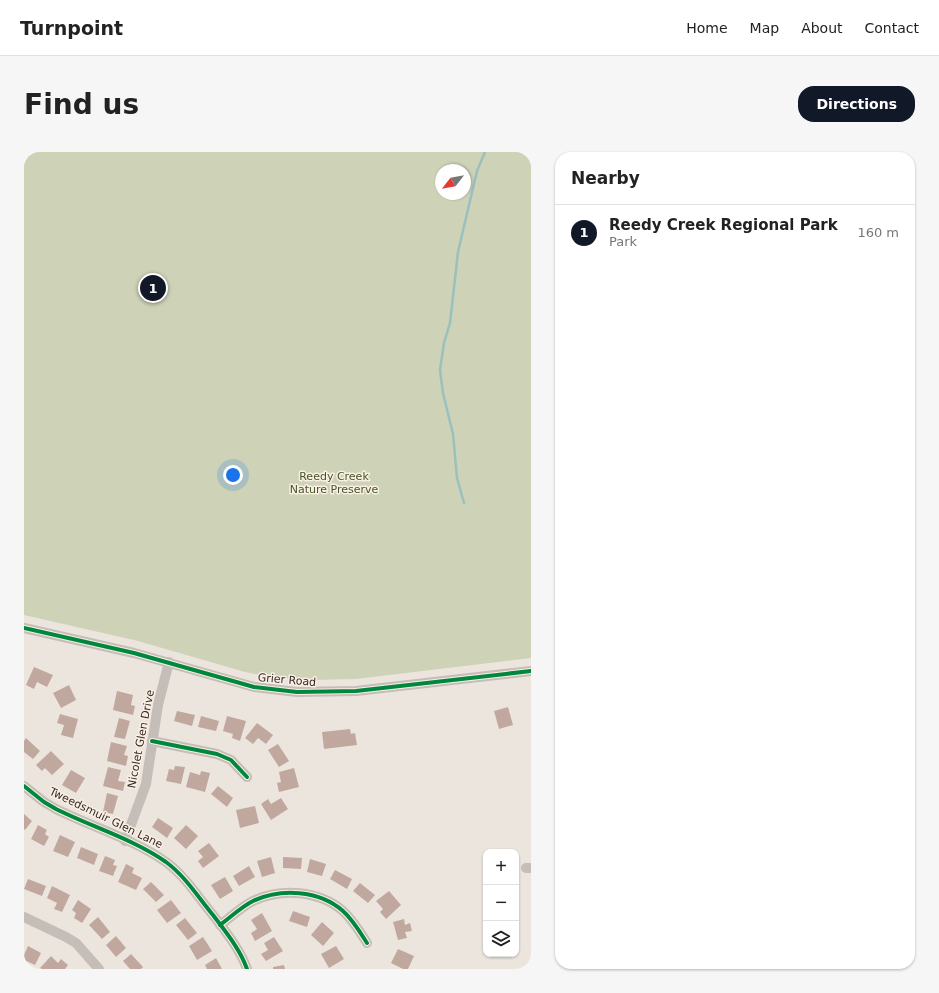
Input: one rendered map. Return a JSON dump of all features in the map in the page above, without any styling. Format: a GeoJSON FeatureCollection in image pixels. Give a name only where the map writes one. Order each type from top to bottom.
{"type":"FeatureCollection","features":[{"type":"Feature","properties":{"kind":"street","name":"Grier Road"},"geometry":{"type":"LineString","coordinates":[[24,628],[169,662],[254,687],[297,692],[356,691],[531,671]]}},
{"type":"Feature","properties":{"kind":"street","name":"Nicolet Glen Drive"},"geometry":{"type":"LineString","coordinates":[[125,841],[146,784],[152,741],[169,662]]}},
{"type":"Feature","properties":{"kind":"street"},"geometry":{"type":"LineString","coordinates":[[152,741],[217,754],[231,760],[247,777]]}},
{"type":"Feature","properties":{"kind":"street","name":"Tweedsmuir Glen Lane"},"geometry":{"type":"LineString","coordinates":[[24,786],[44,802],[56,809],[145,849],[167,863],[183,878],[220,925],[234,944],[247,969]]}},
{"type":"Feature","properties":{"kind":"street"},"geometry":{"type":"LineString","coordinates":[[220,925],[252,902],[264,896],[285,892],[300,893],[316,896],[342,910],[358,928],[367,943]]}},
{"type":"Feature","properties":{"kind":"street"},"geometry":{"type":"LineString","coordinates":[[24,917],[66,937],[76,944],[99,969]]}},
{"type":"Feature","properties":{"kind":"green space","name":"Reedy Creek Nature Preserve"},"geometry":{"type":"Polygon","coordinates":[[[24,152],[531,152],[531,658],[356,679],[312,680],[277,678],[245,672],[138,641],[24,615],[24,152]]]}},
{"type":"Feature","properties":{"kind":"building"},"geometry":{"type":"Polygon","coordinates":[[[34,667],[53,675],[47,687],[37,682],[34,689],[26,685],[34,667]]]}},
{"type":"Feature","properties":{"kind":"building"},"geometry":{"type":"Polygon","coordinates":[[[69,685],[76,700],[61,708],[53,693],[69,685]]]}},
{"type":"Feature","properties":{"kind":"building"},"geometry":{"type":"Polygon","coordinates":[[[117,691],[133,695],[131,705],[135,706],[133,715],[113,710],[117,691]]]}},
{"type":"Feature","properties":{"kind":"building"},"geometry":{"type":"Polygon","coordinates":[[[508,707],[513,725],[499,729],[494,711],[508,707]]]}},
{"type":"Feature","properties":{"kind":"building"},"geometry":{"type":"Polygon","coordinates":[[[177,711],[195,715],[192,726],[174,721],[177,711]]]}},
{"type":"Feature","properties":{"kind":"building"},"geometry":{"type":"Polygon","coordinates":[[[60,714],[78,719],[73,738],[61,735],[64,725],[57,723],[60,714]]]}},
{"type":"Feature","properties":{"kind":"building"},"geometry":{"type":"Polygon","coordinates":[[[201,716],[219,721],[216,731],[198,727],[201,716]]]}},
{"type":"Feature","properties":{"kind":"building"},"geometry":{"type":"Polygon","coordinates":[[[227,716],[246,721],[240,741],[232,738],[233,734],[223,731],[227,716]]]}},
{"type":"Feature","properties":{"kind":"building"},"geometry":{"type":"Polygon","coordinates":[[[119,718],[130,721],[125,739],[114,737],[119,718]]]}},
{"type":"Feature","properties":{"kind":"building"},"geometry":{"type":"Polygon","coordinates":[[[257,723],[273,735],[266,744],[258,738],[253,744],[245,738],[257,723]]]}},
{"type":"Feature","properties":{"kind":"building"},"geometry":{"type":"Polygon","coordinates":[[[350,729],[351,734],[355,733],[357,745],[324,749],[322,732],[350,729]]]}},
{"type":"Feature","properties":{"kind":"building"},"geometry":{"type":"Polygon","coordinates":[[[26,738],[40,751],[33,759],[24,752],[24,741],[26,738]]]}},
{"type":"Feature","properties":{"kind":"building"},"geometry":{"type":"Polygon","coordinates":[[[111,742],[127,746],[124,755],[128,756],[126,766],[107,761],[111,742]]]}},
{"type":"Feature","properties":{"kind":"building"},"geometry":{"type":"Polygon","coordinates":[[[278,744],[289,761],[279,767],[268,750],[278,744]]]}},
{"type":"Feature","properties":{"kind":"building"},"geometry":{"type":"Polygon","coordinates":[[[51,751],[64,764],[52,775],[45,768],[42,771],[36,765],[51,751]]]}},
{"type":"Feature","properties":{"kind":"building"},"geometry":{"type":"Polygon","coordinates":[[[175,766],[185,767],[181,784],[166,781],[169,769],[174,770],[175,766]]]}},
{"type":"Feature","properties":{"kind":"building"},"geometry":{"type":"Polygon","coordinates":[[[108,767],[121,770],[118,781],[125,782],[123,791],[103,786],[108,767]]]}},
{"type":"Feature","properties":{"kind":"building"},"geometry":{"type":"Polygon","coordinates":[[[294,768],[299,787],[279,792],[277,783],[281,782],[279,772],[294,768]]]}},
{"type":"Feature","properties":{"kind":"building"},"geometry":{"type":"Polygon","coordinates":[[[71,770],[85,778],[76,793],[62,785],[71,770]]]}},
{"type":"Feature","properties":{"kind":"building"},"geometry":{"type":"Polygon","coordinates":[[[201,771],[210,773],[205,792],[186,787],[190,772],[200,775],[201,771]]]}},
{"type":"Feature","properties":{"kind":"building"},"geometry":{"type":"Polygon","coordinates":[[[218,786],[233,798],[227,807],[211,794],[218,786]]]}},
{"type":"Feature","properties":{"kind":"building"},"geometry":{"type":"Polygon","coordinates":[[[107,793],[118,796],[113,814],[103,812],[107,793]]]}},
{"type":"Feature","properties":{"kind":"building"},"geometry":{"type":"Polygon","coordinates":[[[281,798],[288,809],[271,820],[261,804],[268,799],[271,804],[281,798]]]}},
{"type":"Feature","properties":{"kind":"building"},"geometry":{"type":"Polygon","coordinates":[[[255,806],[259,823],[240,828],[236,810],[255,806]]]}},
{"type":"Feature","properties":{"kind":"building"},"geometry":{"type":"Polygon","coordinates":[[[24,814],[32,821],[25,830],[24,829],[24,814]]]}},
{"type":"Feature","properties":{"kind":"building"},"geometry":{"type":"Polygon","coordinates":[[[158,818],[173,828],[167,838],[152,827],[158,818]]]}},
{"type":"Feature","properties":{"kind":"building"},"geometry":{"type":"Polygon","coordinates":[[[38,825],[47,830],[45,834],[49,837],[44,846],[31,839],[38,825]]]}},
{"type":"Feature","properties":{"kind":"building"},"geometry":{"type":"Polygon","coordinates":[[[186,825],[198,836],[186,849],[174,838],[186,825]]]}},
{"type":"Feature","properties":{"kind":"building"},"geometry":{"type":"Polygon","coordinates":[[[60,835],[75,842],[68,857],[53,851],[60,835]]]}},
{"type":"Feature","properties":{"kind":"building"},"geometry":{"type":"Polygon","coordinates":[[[209,843],[219,856],[203,868],[198,861],[203,857],[198,851],[209,843]]]}},
{"type":"Feature","properties":{"kind":"building"},"geometry":{"type":"Polygon","coordinates":[[[81,847],[98,854],[94,865],[77,858],[81,847]]]}},
{"type":"Feature","properties":{"kind":"building"},"geometry":{"type":"Polygon","coordinates":[[[105,856],[115,860],[113,865],[117,866],[113,876],[99,871],[105,856]]]}},
{"type":"Feature","properties":{"kind":"building"},"geometry":{"type":"Polygon","coordinates":[[[271,857],[275,873],[262,877],[257,861],[271,857]]]}},
{"type":"Feature","properties":{"kind":"building"},"geometry":{"type":"Polygon","coordinates":[[[283,857],[302,858],[301,869],[283,868],[283,857]]]}},
{"type":"Feature","properties":{"kind":"building"},"geometry":{"type":"Polygon","coordinates":[[[310,859],[326,864],[322,876],[307,872],[310,859]]]}},
{"type":"Feature","properties":{"kind":"building"},"geometry":{"type":"Polygon","coordinates":[[[126,864],[134,868],[132,873],[142,878],[136,890],[118,882],[126,864]]]}},
{"type":"Feature","properties":{"kind":"building"},"geometry":{"type":"Polygon","coordinates":[[[249,866],[255,877],[239,886],[233,876],[249,866]]]}},
{"type":"Feature","properties":{"kind":"building"},"geometry":{"type":"Polygon","coordinates":[[[335,870],[352,879],[347,889],[330,879],[335,870]]]}},
{"type":"Feature","properties":{"kind":"building"},"geometry":{"type":"Polygon","coordinates":[[[225,877],[233,891],[220,899],[211,885],[225,877]]]}},
{"type":"Feature","properties":{"kind":"building"},"geometry":{"type":"Polygon","coordinates":[[[28,879],[46,886],[42,896],[24,889],[28,879]]]}},
{"type":"Feature","properties":{"kind":"building"},"geometry":{"type":"Polygon","coordinates":[[[151,882],[164,895],[156,902],[143,889],[151,882]]]}},
{"type":"Feature","properties":{"kind":"building"},"geometry":{"type":"Polygon","coordinates":[[[360,883],[375,895],[368,903],[353,891],[360,883]]]}},
{"type":"Feature","properties":{"kind":"building"},"geometry":{"type":"Polygon","coordinates":[[[52,886],[70,895],[62,912],[54,909],[57,903],[47,898],[52,886]]]}},
{"type":"Feature","properties":{"kind":"building"},"geometry":{"type":"Polygon","coordinates":[[[389,891],[401,905],[386,919],[380,912],[383,909],[376,901],[389,891]]]}},
{"type":"Feature","properties":{"kind":"building"},"geometry":{"type":"Polygon","coordinates":[[[78,900],[91,909],[82,923],[74,918],[76,913],[72,910],[78,900]]]}},
{"type":"Feature","properties":{"kind":"building"},"geometry":{"type":"Polygon","coordinates":[[[171,900],[181,913],[167,923],[157,910],[171,900]]]}},
{"type":"Feature","properties":{"kind":"building"},"geometry":{"type":"Polygon","coordinates":[[[293,911],[310,917],[307,927],[289,921],[293,911]]]}},
{"type":"Feature","properties":{"kind":"building"},"geometry":{"type":"Polygon","coordinates":[[[262,913],[272,931],[255,941],[251,933],[257,929],[251,920],[262,913]]]}},
{"type":"Feature","properties":{"kind":"building"},"geometry":{"type":"Polygon","coordinates":[[[98,917],[110,932],[102,939],[89,925],[98,917]]]}},
{"type":"Feature","properties":{"kind":"building"},"geometry":{"type":"Polygon","coordinates":[[[185,918],[197,933],[188,940],[176,925],[185,918]]]}},
{"type":"Feature","properties":{"kind":"building"},"geometry":{"type":"Polygon","coordinates":[[[404,919],[405,925],[410,923],[412,931],[405,932],[407,938],[398,940],[393,922],[404,919]]]}},
{"type":"Feature","properties":{"kind":"building"},"geometry":{"type":"Polygon","coordinates":[[[322,922],[334,933],[323,946],[311,935],[322,922]]]}},
{"type":"Feature","properties":{"kind":"building"},"geometry":{"type":"Polygon","coordinates":[[[116,936],[126,948],[116,957],[106,945],[116,936]]]}},
{"type":"Feature","properties":{"kind":"building"},"geometry":{"type":"Polygon","coordinates":[[[203,937],[212,951],[197,960],[189,946],[203,937]]]}},
{"type":"Feature","properties":{"kind":"building"},"geometry":{"type":"Polygon","coordinates":[[[274,937],[283,951],[266,961],[261,954],[268,950],[264,943],[274,937]]]}},
{"type":"Feature","properties":{"kind":"building"},"geometry":{"type":"Polygon","coordinates":[[[28,946],[41,953],[35,965],[24,960],[24,955],[28,946]]]}},
{"type":"Feature","properties":{"kind":"building"},"geometry":{"type":"Polygon","coordinates":[[[336,946],[344,959],[329,968],[321,954],[336,946]]]}},
{"type":"Feature","properties":{"kind":"building"},"geometry":{"type":"Polygon","coordinates":[[[398,949],[414,956],[408,969],[403,969],[391,963],[398,949]]]}},
{"type":"Feature","properties":{"kind":"building"},"geometry":{"type":"Polygon","coordinates":[[[131,954],[143,967],[141,969],[130,969],[123,961],[131,954]]]}},
{"type":"Feature","properties":{"kind":"building"},"geometry":{"type":"Polygon","coordinates":[[[51,956],[58,963],[61,959],[68,965],[65,969],[40,968],[51,956]]]}},
{"type":"Feature","properties":{"kind":"building"},"geometry":{"type":"Polygon","coordinates":[[[216,958],[222,969],[207,969],[205,965],[216,958]]]}},
{"type":"Feature","properties":{"kind":"building"},"geometry":{"type":"Polygon","coordinates":[[[284,965],[285,969],[273,969],[273,967],[284,965]]]}},
{"type":"Feature","properties":{"kind":"waterway"},"geometry":{"type":"LineString","coordinates":[[464,503],[457,478],[453,434],[443,393],[440,370],[444,343],[450,323],[458,252],[477,171],[485,152]]}},
{"type":"Feature","properties":{"kind":"cycle path"},"geometry":{"type":"LineString","coordinates":[[24,628],[134,653],[254,687],[297,692],[356,691],[531,671]]}},
{"type":"Feature","properties":{"kind":"cycle path"},"geometry":{"type":"LineString","coordinates":[[152,741],[217,754],[231,760],[247,777]]}},
{"type":"Feature","properties":{"kind":"cycle path"},"geometry":{"type":"LineString","coordinates":[[24,786],[44,802],[56,809],[126,840],[166,862],[191,887],[227,934],[236,947],[247,969]]}},
{"type":"Feature","properties":{"kind":"cycle path"},"geometry":{"type":"LineString","coordinates":[[220,925],[253,901],[276,894],[300,893],[323,899],[343,911],[353,922],[367,943]]}},
{"type":"Feature","properties":{"kind":"place","name":"Reedy Creek Regional Park"},"geometry":{"type":"Point","coordinates":[153,288]}}]}
